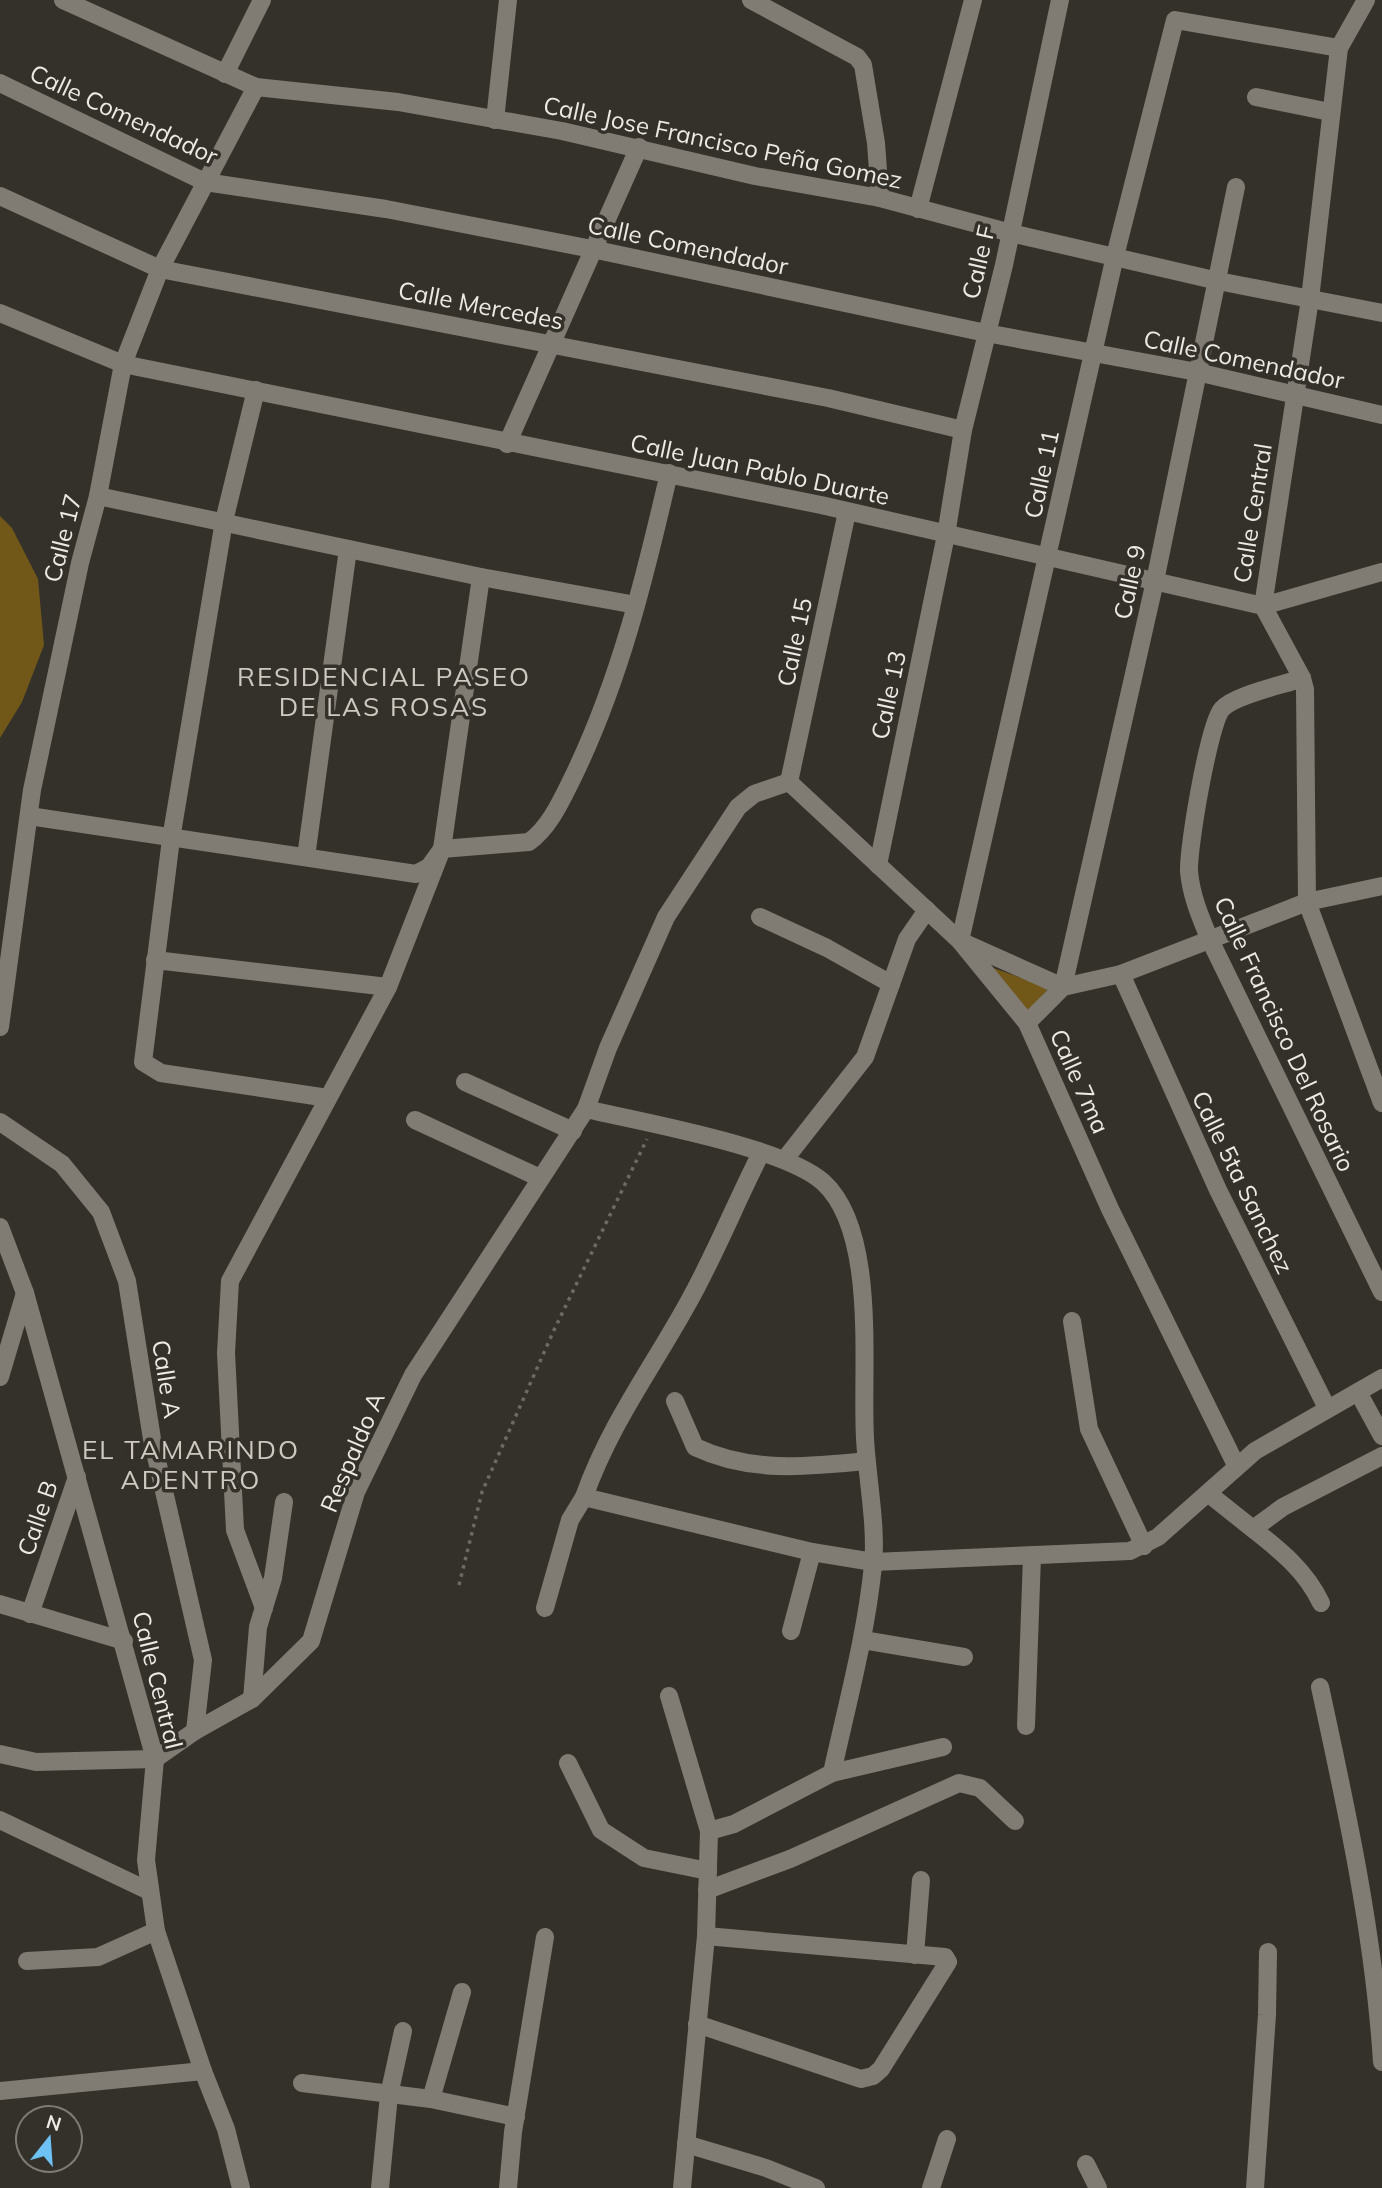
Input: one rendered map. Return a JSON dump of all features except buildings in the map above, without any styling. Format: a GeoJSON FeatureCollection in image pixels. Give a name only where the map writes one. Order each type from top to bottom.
{"type":"FeatureCollection","features":[{"type":"Feature","properties":{"kind":"street","name":"Calle Jose Francisco Peña Gomez"},"geometry":{"type":"LineString","coordinates":[[63,0],[256,87],[398,102],[639,147],[755,176],[880,198],[1011,233],[1218,281],[1382,313]]}},
{"type":"Feature","properties":{"kind":"street"},"geometry":{"type":"LineString","coordinates":[[225,74],[262,0]]}},
{"type":"Feature","properties":{"kind":"street"},"geometry":{"type":"LineString","coordinates":[[495,120],[508,0]]}},
{"type":"Feature","properties":{"kind":"street"},"geometry":{"type":"LineString","coordinates":[[751,0],[857,57],[863,65],[876,143],[880,198]]}},
{"type":"Feature","properties":{"kind":"street"},"geometry":{"type":"LineString","coordinates":[[918,209],[973,0]]}},
{"type":"Feature","properties":{"kind":"street","name":"Calle F"},"geometry":{"type":"LineString","coordinates":[[946,535],[963,430],[1011,233],[1060,0]]}},
{"type":"Feature","properties":{"kind":"street","name":"Calle Central"},"geometry":{"type":"LineString","coordinates":[[1366,0],[1339,48],[1310,299],[1262,606],[1302,678],[1305,689],[1307,902],[1382,1103]]}},
{"type":"Feature","properties":{"kind":"street","name":"Calle 11"},"geometry":{"type":"LineString","coordinates":[[960,941],[1115,256],[1175,20],[1339,48]]}},
{"type":"Feature","properties":{"kind":"street","name":"Calle Comendador"},"geometry":{"type":"LineString","coordinates":[[0,83],[205,183],[386,209],[592,249],[986,333],[1197,372],[1382,415]]}},
{"type":"Feature","properties":{"kind":"street","name":"Calle 17"},"geometry":{"type":"LineString","coordinates":[[0,1027],[29,816],[79,563],[98,496],[123,364],[160,269],[256,87]]}},
{"type":"Feature","properties":{"kind":"street"},"geometry":{"type":"LineString","coordinates":[[1256,97],[1330,112]]}},
{"type":"Feature","properties":{"kind":"street"},"geometry":{"type":"LineString","coordinates":[[507,444],[554,344],[592,249],[639,147]]}},
{"type":"Feature","properties":{"kind":"street","name":"Calle 9"},"geometry":{"type":"LineString","coordinates":[[1063,987],[1155,581],[1236,187]]}},
{"type":"Feature","properties":{"kind":"street","name":"Calle Mercedes"},"geometry":{"type":"LineString","coordinates":[[0,196],[160,269],[828,398],[963,430]]}},
{"type":"Feature","properties":{"kind":"street","name":"Calle Juan Pablo Duarte"},"geometry":{"type":"LineString","coordinates":[[0,313],[123,364],[507,444],[669,473],[1262,606],[1382,574]]}},
{"type":"Feature","properties":{"kind":"street"},"geometry":{"type":"LineString","coordinates":[[256,390],[223,521],[171,839],[144,1062],[161,1073],[328,1098]]}},
{"type":"Feature","properties":{"kind":"street"},"geometry":{"type":"LineString","coordinates":[[29,816],[416,874],[429,867],[442,849],[529,842],[540,834],[564,795],[597,725],[636,605],[669,473]]}},
{"type":"Feature","properties":{"kind":"street"},"geometry":{"type":"LineString","coordinates":[[98,496],[481,576],[636,605]]}},
{"type":"Feature","properties":{"kind":"street","name":"Calle 15"},"geometry":{"type":"LineString","coordinates":[[789,782],[848,512]]}},
{"type":"Feature","properties":{"kind":"street","name":"Calle 13"},"geometry":{"type":"LineString","coordinates":[[878,865],[946,535]]}},
{"type":"Feature","properties":{"kind":"street"},"geometry":{"type":"LineString","coordinates":[[306,857],[348,549]]}},
{"type":"Feature","properties":{"kind":"street"},"geometry":{"type":"LineString","coordinates":[[264,1608],[234,1530],[226,1353],[230,1281],[388,987],[442,849],[481,576]]}},
{"type":"Feature","properties":{"kind":"street","name":"Calle Francisco Del Rosario"},"geometry":{"type":"LineString","coordinates":[[1302,678],[1230,703],[1220,712],[1203,777],[1189,870],[1193,897],[1209,938],[1382,1292]]}},
{"type":"Feature","properties":{"kind":"street","name":"Calle 7ma"},"geometry":{"type":"LineString","coordinates":[[789,782],[960,941],[1027,1023],[1110,1209],[1236,1465]]}},
{"type":"Feature","properties":{"kind":"street","name":"Respaldo A"},"geometry":{"type":"LineString","coordinates":[[155,1759],[195,1731],[252,1699],[311,1641],[356,1492],[413,1375],[586,1110],[608,1048],[666,917],[738,807],[754,794],[789,782]]}},
{"type":"Feature","properties":{"kind":"street"},"geometry":{"type":"LineString","coordinates":[[1027,1023],[1063,987],[1121,974],[1307,902],[1382,886]]}},
{"type":"Feature","properties":{"kind":"street"},"geometry":{"type":"LineString","coordinates":[[785,1159],[865,1057],[907,939],[927,910]]}},
{"type":"Feature","properties":{"kind":"street"},"geometry":{"type":"LineString","coordinates":[[760,917],[827,948],[891,984]]}},
{"type":"Feature","properties":{"kind":"street"},"geometry":{"type":"LineString","coordinates":[[960,941],[1063,987]]}},
{"type":"Feature","properties":{"kind":"street"},"geometry":{"type":"LineString","coordinates":[[155,960],[388,987]]}},
{"type":"Feature","properties":{"kind":"street","name":"Calle 5ta Sanchez"},"geometry":{"type":"LineString","coordinates":[[1121,974],[1218,1190],[1326,1408]]}},
{"type":"Feature","properties":{"kind":"street"},"geometry":{"type":"LineString","coordinates":[[465,1082],[573,1131]]}},
{"type":"Feature","properties":{"kind":"street"},"geometry":{"type":"LineString","coordinates":[[586,1110],[654,1124],[785,1159],[823,1182],[848,1214],[864,1299],[863,1395],[873,1562],[863,1640],[832,1773]]}},
{"type":"Feature","properties":{"kind":"street"},"geometry":{"type":"LineString","coordinates":[[415,1120],[540,1178]]}},
{"type":"Feature","properties":{"kind":"street","name":"Calle A"},"geometry":{"type":"LineString","coordinates":[[0,1122],[62,1164],[101,1212],[127,1281],[152,1439],[203,1660],[195,1731]]}},
{"type":"Feature","properties":{"kind":"street"},"geometry":{"type":"LineString","coordinates":[[545,1608],[570,1520],[584,1497],[594,1468],[632,1392],[689,1303],[761,1153]]}},
{"type":"Feature","properties":{"kind":"street","name":"Calle Central"},"geometry":{"type":"LineString","coordinates":[[0,1227],[25,1293],[155,1759],[146,1860],[156,1931],[203,2071],[226,2129],[242,2188]]}},
{"type":"Feature","properties":{"kind":"street"},"geometry":{"type":"LineString","coordinates":[[0,1377],[25,1293]]}},
{"type":"Feature","properties":{"kind":"street"},"geometry":{"type":"LineString","coordinates":[[1072,1321],[1089,1429],[1144,1546]]}},
{"type":"Feature","properties":{"kind":"street"},"geometry":{"type":"LineString","coordinates":[[584,1497],[812,1552],[873,1562],[1130,1551],[1144,1546],[1209,1494],[1236,1465],[1326,1408],[1382,1378]]}},
{"type":"Feature","properties":{"kind":"street"},"geometry":{"type":"LineString","coordinates":[[1358,1392],[1382,1436]]}},
{"type":"Feature","properties":{"kind":"street"},"geometry":{"type":"LineString","coordinates":[[675,1401],[695,1447],[723,1460],[790,1468],[866,1461]]}},
{"type":"Feature","properties":{"kind":"street"},"geometry":{"type":"LineString","coordinates":[[1253,1529],[1283,1507],[1382,1456]]}},
{"type":"Feature","properties":{"kind":"street","name":"Calle B"},"geometry":{"type":"LineString","coordinates":[[30,1614],[77,1477]]}},
{"type":"Feature","properties":{"kind":"street"},"geometry":{"type":"LineString","coordinates":[[1209,1494],[1300,1569],[1311,1582],[1321,1603]]}},
{"type":"Feature","properties":{"kind":"street"},"geometry":{"type":"LineString","coordinates":[[252,1699],[258,1627],[273,1578],[284,1502]]}},
{"type":"Feature","properties":{"kind":"street"},"geometry":{"type":"LineString","coordinates":[[791,1631],[812,1552]]}},
{"type":"Feature","properties":{"kind":"street"},"geometry":{"type":"LineString","coordinates":[[1026,1726],[1032,1556]]}},
{"type":"Feature","properties":{"kind":"street"},"geometry":{"type":"LineString","coordinates":[[0,1604],[124,1642]]}},
{"type":"Feature","properties":{"kind":"street"},"geometry":{"type":"LineString","coordinates":[[863,1640],[964,1657]]}},
{"type":"Feature","properties":{"kind":"street"},"geometry":{"type":"LineString","coordinates":[[1320,1687],[1350,1824],[1380,2003],[1382,2062]]}},
{"type":"Feature","properties":{"kind":"street"},"geometry":{"type":"LineString","coordinates":[[669,1696],[709,1830],[706,1936],[682,2188]]}},
{"type":"Feature","properties":{"kind":"street"},"geometry":{"type":"LineString","coordinates":[[709,1830],[734,1824],[832,1773],[943,1747]]}},
{"type":"Feature","properties":{"kind":"street"},"geometry":{"type":"LineString","coordinates":[[0,1754],[36,1762],[155,1759]]}},
{"type":"Feature","properties":{"kind":"street"},"geometry":{"type":"LineString","coordinates":[[568,1763],[601,1830],[644,1858],[708,1871]]}},
{"type":"Feature","properties":{"kind":"street"},"geometry":{"type":"LineString","coordinates":[[708,1890],[790,1859],[959,1783],[980,1788],[1015,1821]]}},
{"type":"Feature","properties":{"kind":"street"},"geometry":{"type":"LineString","coordinates":[[0,1820],[149,1891]]}},
{"type":"Feature","properties":{"kind":"street"},"geometry":{"type":"LineString","coordinates":[[915,1955],[921,1880]]}},
{"type":"Feature","properties":{"kind":"street"},"geometry":{"type":"LineString","coordinates":[[27,1961],[98,1957],[156,1931]]}},
{"type":"Feature","properties":{"kind":"street"},"geometry":{"type":"LineString","coordinates":[[697,2024],[861,2079],[873,2076],[895,2049],[946,1968],[945,1957],[706,1936]]}},
{"type":"Feature","properties":{"kind":"street"},"geometry":{"type":"LineString","coordinates":[[508,2188],[516,2118],[545,1937]]}},
{"type":"Feature","properties":{"kind":"street"},"geometry":{"type":"LineString","coordinates":[[1255,2188],[1268,1952]]}},
{"type":"Feature","properties":{"kind":"street"},"geometry":{"type":"LineString","coordinates":[[431,2099],[462,1992]]}},
{"type":"Feature","properties":{"kind":"street"},"geometry":{"type":"LineString","coordinates":[[380,2188],[389,2095],[403,2031]]}},
{"type":"Feature","properties":{"kind":"street"},"geometry":{"type":"LineString","coordinates":[[0,2091],[203,2071]]}},
{"type":"Feature","properties":{"kind":"street"},"geometry":{"type":"LineString","coordinates":[[302,2083],[431,2099],[516,2118]]}},
{"type":"Feature","properties":{"kind":"street"},"geometry":{"type":"LineString","coordinates":[[931,2188],[947,2139]]}},
{"type":"Feature","properties":{"kind":"street"},"geometry":{"type":"LineString","coordinates":[[686,2144],[766,2168],[816,2188]]}},
{"type":"Feature","properties":{"kind":"street"},"geometry":{"type":"LineString","coordinates":[[1086,2164],[1098,2188]]}},
{"type":"Feature","properties":{"kind":"path"},"geometry":{"type":"LineString","coordinates":[[459,1585],[482,1492],[554,1330],[654,1124]]}},
{"type":"Feature","properties":{"kind":"shaded area"},"geometry":{"type":"Polygon","coordinates":[[[0,516],[12,528],[38,579],[44,645],[22,702],[0,738],[0,516]]]}},
{"type":"Feature","properties":{"kind":"shaded area"},"geometry":{"type":"Polygon","coordinates":[[[985,965],[1049,988],[1028,1011],[985,965]]]}},
{"type":"Feature","properties":{"kind":"district","name":"RESIDENCIAL PASEO DE LAS ROSAS"},"geometry":{"type":"Point","coordinates":[384,691]}},
{"type":"Feature","properties":{"kind":"district","name":"EL TAMARINDO ADENTRO"},"geometry":{"type":"Point","coordinates":[191,1464]}}]}
